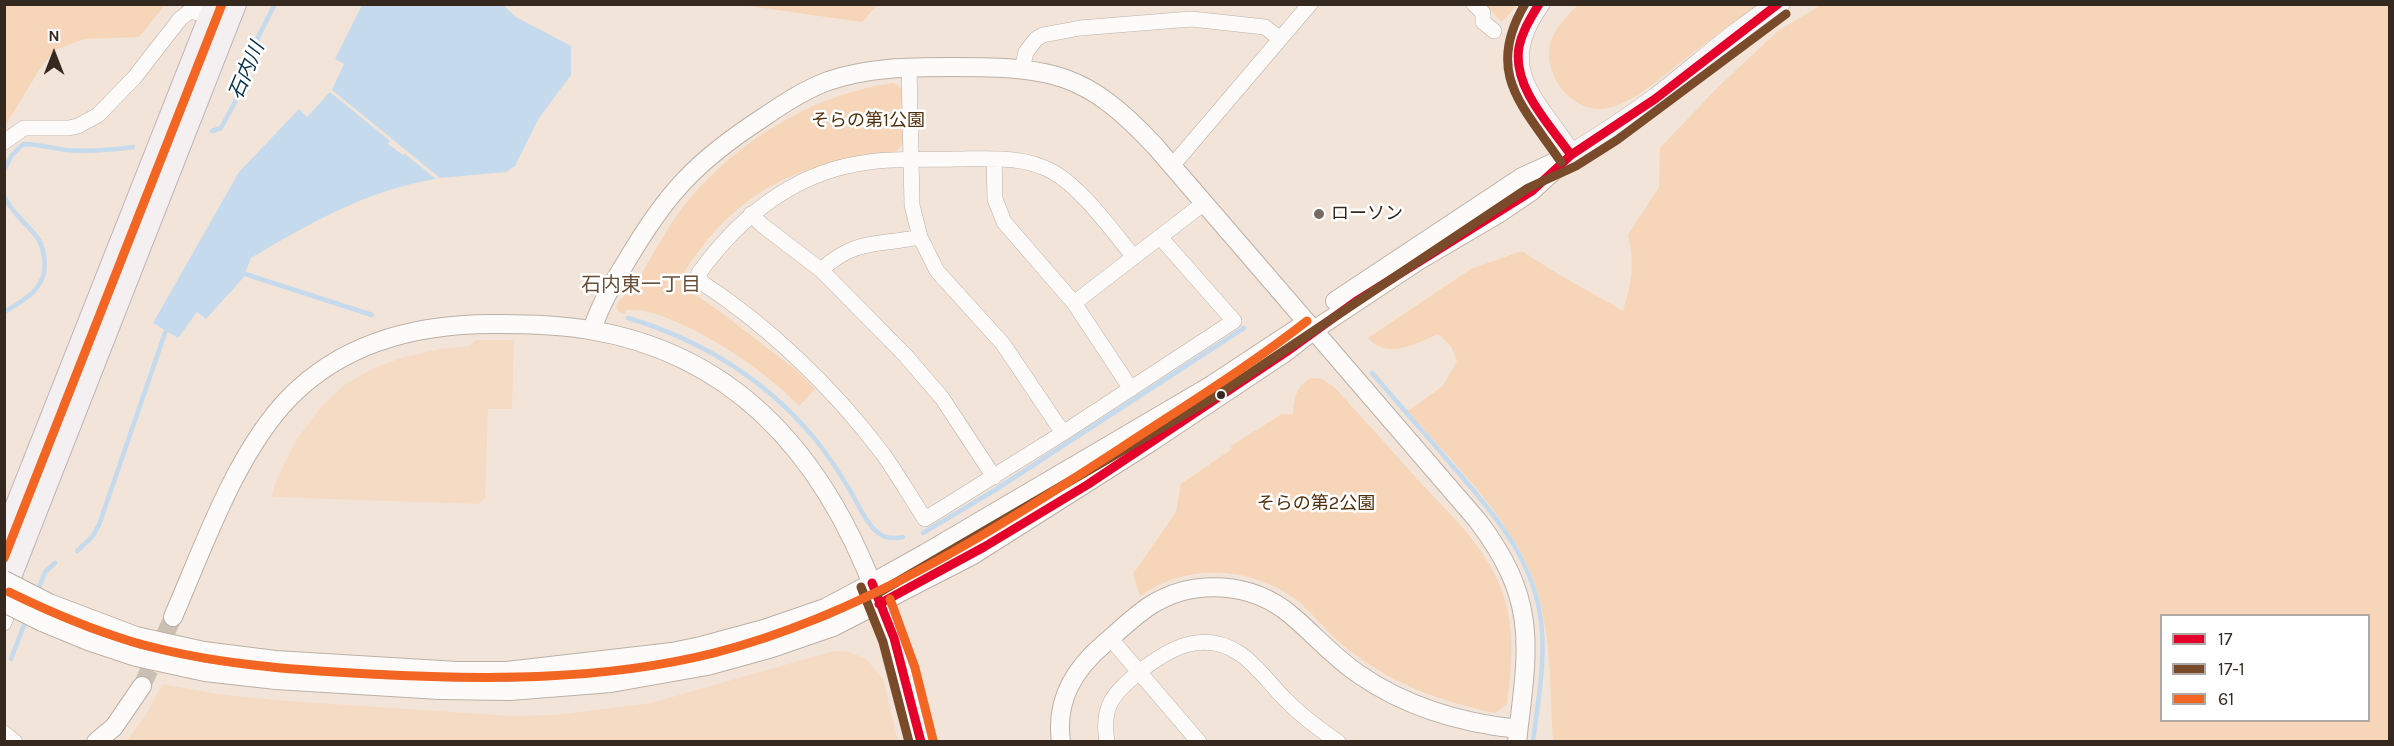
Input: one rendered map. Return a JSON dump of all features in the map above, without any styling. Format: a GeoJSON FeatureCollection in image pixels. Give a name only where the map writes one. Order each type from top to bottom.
{"type":"FeatureCollection","features":[{"type":"Feature","properties":{"kind":"main road"},"geometry":{"type":"LineString","coordinates":[[1539,4],[1521,38],[1518,55],[1520,74],[1527,95],[1553,127],[1571,155],[1611,130],[1779,4]]}},
{"type":"Feature","properties":{"kind":"main road"},"geometry":{"type":"LineString","coordinates":[[4,592],[222,12]]}},
{"type":"Feature","properties":{"kind":"main road"},"geometry":{"type":"LineString","coordinates":[[4,538],[222,12]]}},
{"type":"Feature","properties":{"kind":"street"},"geometry":{"type":"LineString","coordinates":[[1172,166],[1310,4]]}},
{"type":"Feature","properties":{"kind":"street"},"geometry":{"type":"LineString","coordinates":[[1474,4],[1483,14],[1484,22],[1494,31]]}},
{"type":"Feature","properties":{"kind":"street"},"geometry":{"type":"LineString","coordinates":[[4,142],[24,128],[69,128],[78,126],[98,115],[134,78],[180,18],[190,11],[222,12]]}},
{"type":"Feature","properties":{"kind":"street"},"geometry":{"type":"LineString","coordinates":[[1022,69],[1026,52],[1036,39],[1043,35],[1080,28],[1191,19],[1265,27],[1280,39]]}},
{"type":"Feature","properties":{"kind":"street"},"geometry":{"type":"LineString","coordinates":[[909,67],[912,205],[920,237],[937,271],[1003,344],[1063,433]]}},
{"type":"Feature","properties":{"kind":"street"},"geometry":{"type":"LineString","coordinates":[[592,330],[599,307],[646,228],[673,192],[703,160],[748,127],[811,89],[847,75],[909,67],[1022,69],[1058,75],[1099,94],[1127,117],[1172,166],[1478,521],[1511,570],[1521,599],[1526,629],[1525,668],[1518,735],[1450,718],[1390,693],[1347,667],[1279,606],[1264,597],[1233,588],[1192,589],[1164,598],[1150,606],[1110,638],[1080,666],[1069,684],[1061,708],[1061,741]]}},
{"type":"Feature","properties":{"kind":"street"},"geometry":{"type":"LineString","coordinates":[[4,580],[49,603],[136,636],[228,655],[366,666],[507,671],[672,652],[764,629],[825,608],[924,555],[1310,326],[1522,177],[1571,155]]}},
{"type":"Feature","properties":{"kind":"street"},"geometry":{"type":"LineString","coordinates":[[994,159],[995,199],[1004,222],[1074,303],[1131,389]]}},
{"type":"Feature","properties":{"kind":"street"},"geometry":{"type":"LineString","coordinates":[[1134,257],[1078,191],[1047,168],[1027,162],[994,159],[910,160],[869,162],[835,170],[793,186],[752,214],[717,247],[699,273],[701,282],[769,333],[848,412],[884,456],[925,519],[1063,433],[1234,321],[1160,237]]}},
{"type":"Feature","properties":{"kind":"street"},"geometry":{"type":"LineString","coordinates":[[1074,303],[1204,203]]}},
{"type":"Feature","properties":{"kind":"street"},"geometry":{"type":"LineString","coordinates":[[752,214],[762,225],[821,270],[924,376],[958,421],[994,477]]}},
{"type":"Feature","properties":{"kind":"street"},"geometry":{"type":"LineString","coordinates":[[821,270],[839,254],[862,245],[920,237]]}},
{"type":"Feature","properties":{"kind":"street"},"geometry":{"type":"LineString","coordinates":[[173,616],[253,445],[291,396],[331,364],[379,340],[446,325],[530,324],[592,330],[631,340],[680,358],[729,387],[765,416],[801,455],[823,484],[850,534],[872,583],[894,638],[921,741]]}},
{"type":"Feature","properties":{"kind":"street"},"geometry":{"type":"LineString","coordinates":[[4,603],[88,641],[126,654],[205,672],[276,680],[440,690],[510,691],[586,686],[660,676],[707,666],[804,638],[833,627],[973,555],[1084,486],[1286,352],[1310,326]]}},
{"type":"Feature","properties":{"kind":"street"},"geometry":{"type":"LineString","coordinates":[[4,623],[20,579],[34,514]]}},
{"type":"Feature","properties":{"kind":"street"},"geometry":{"type":"LineString","coordinates":[[1110,638],[1199,741]]}},
{"type":"Feature","properties":{"kind":"street"},"geometry":{"type":"LineString","coordinates":[[1107,741],[1105,717],[1109,704],[1120,688],[1163,654],[1182,645],[1200,643],[1220,645],[1239,652],[1321,737],[1338,741]]}},
{"type":"Feature","properties":{"kind":"street"},"geometry":{"type":"LineString","coordinates":[[96,741],[114,727],[142,686]]}},
{"type":"Feature","properties":{"kind":"street"},"geometry":{"type":"LineString","coordinates":[[4,733],[15,741]]}},
{"type":"Feature","properties":{"kind":"shaded area"},"geometry":{"type":"Polygon","coordinates":[[[475,340],[514,340],[512,409],[488,409],[485,498],[479,504],[273,497],[276,481],[296,440],[323,405],[344,385],[374,368],[401,358],[439,349],[470,346],[475,340]]]}},
{"type":"Feature","properties":{"kind":"shaded area"},"geometry":{"type":"Polygon","coordinates":[[[839,651],[865,658],[883,678],[898,741],[126,741],[146,715],[162,684],[218,694],[275,700],[510,716],[555,715],[651,703],[839,651]]]}},
{"type":"Feature","properties":{"kind":"green space"},"geometry":{"type":"Polygon","coordinates":[[[5,4],[165,5],[139,37],[84,39],[55,50],[39,70],[5,126],[5,4]]]}},
{"type":"Feature","properties":{"kind":"green space"},"geometry":{"type":"Polygon","coordinates":[[[877,4],[862,22],[742,5],[877,4]]]}},
{"type":"Feature","properties":{"kind":"green space"},"geometry":{"type":"Polygon","coordinates":[[[1486,5],[1517,5],[1502,22],[1486,5]]]}},
{"type":"Feature","properties":{"kind":"green space"},"geometry":{"type":"Polygon","coordinates":[[[1578,5],[1758,5],[1628,101],[1608,108],[1595,109],[1583,106],[1572,99],[1555,79],[1551,67],[1549,54],[1553,36],[1578,5]]]}},
{"type":"Feature","properties":{"kind":"green space"},"geometry":{"type":"Polygon","coordinates":[[[1821,5],[2389,5],[2389,741],[1553,741],[1547,639],[1544,618],[1533,579],[1510,534],[1495,512],[1408,411],[1443,386],[1457,361],[1451,346],[1438,334],[1402,348],[1393,349],[1376,345],[1368,338],[1471,269],[1522,251],[1623,311],[1632,274],[1628,235],[1659,187],[1660,148],[1717,88],[1778,31],[1821,5]]]}},
{"type":"Feature","properties":{"kind":"green space","name":"そらの第1公園"},"geometry":{"type":"Polygon","coordinates":[[[894,83],[902,89],[903,144],[894,153],[839,161],[790,176],[769,187],[731,215],[698,252],[683,274],[688,290],[793,367],[815,389],[799,406],[749,364],[688,327],[646,311],[626,310],[625,314],[619,312],[616,306],[637,282],[677,215],[697,190],[745,146],[802,112],[832,99],[863,89],[894,83]]]}},
{"type":"Feature","properties":{"kind":"green space","name":"そらの第2公園"},"geometry":{"type":"Polygon","coordinates":[[[1311,378],[1322,379],[1334,387],[1459,524],[1492,568],[1506,604],[1511,629],[1511,667],[1507,704],[1495,713],[1434,696],[1391,677],[1344,646],[1294,598],[1276,587],[1257,580],[1217,573],[1197,574],[1158,585],[1140,596],[1133,574],[1176,512],[1181,484],[1232,449],[1231,446],[1282,414],[1293,414],[1297,393],[1302,385],[1311,378]]]}},
{"type":"Feature","properties":{"kind":"water"},"geometry":{"type":"Polygon","coordinates":[[[362,5],[503,5],[516,17],[571,46],[571,75],[539,118],[515,166],[506,172],[440,178],[332,90],[344,64],[335,59],[362,5]]]}},
{"type":"Feature","properties":{"kind":"water"},"geometry":{"type":"Polygon","coordinates":[[[330,92],[390,141],[388,144],[403,155],[405,154],[436,179],[386,191],[363,200],[295,232],[251,258],[243,278],[206,319],[197,312],[178,338],[153,323],[239,172],[299,109],[307,117],[330,92]]]}},
{"type":"Feature","properties":{"kind":"waterway","name":"石内川"},"geometry":{"type":"LineString","coordinates":[[212,131],[221,128],[235,102],[259,35],[275,4]]}},
{"type":"Feature","properties":{"kind":"waterway","name":"石内川"},"geometry":{"type":"LineString","coordinates":[[4,170],[12,155],[23,144],[83,151],[133,147]]}},
{"type":"Feature","properties":{"kind":"waterway","name":"石内川"},"geometry":{"type":"LineString","coordinates":[[4,196],[14,212],[39,241],[45,267],[40,284],[28,297],[4,312]]}},
{"type":"Feature","properties":{"kind":"waterway"},"geometry":{"type":"LineString","coordinates":[[245,274],[372,315]]}},
{"type":"Feature","properties":{"kind":"waterway"},"geometry":{"type":"LineString","coordinates":[[628,318],[684,339],[710,352],[759,385],[782,404],[822,448],[873,528],[886,537],[903,537]]}},
{"type":"Feature","properties":{"kind":"waterway"},"geometry":{"type":"LineString","coordinates":[[923,533],[995,490],[1244,328]]}},
{"type":"Feature","properties":{"kind":"waterway"},"geometry":{"type":"LineString","coordinates":[[77,551],[92,537],[99,525],[166,330]]}},
{"type":"Feature","properties":{"kind":"waterway"},"geometry":{"type":"LineString","coordinates":[[1372,373],[1493,514],[1527,571],[1540,614],[1543,645],[1533,742]]}},
{"type":"Feature","properties":{"kind":"waterway"},"geometry":{"type":"LineString","coordinates":[[37,593],[45,572],[55,563]]}},
{"type":"Feature","properties":{"kind":"waterway"},"geometry":{"type":"LineString","coordinates":[[11,659],[26,620]]}},
{"type":"Feature","properties":{"kind":"tunnel"},"geometry":{"type":"LineString","coordinates":[[142,686],[173,617]]}},
{"type":"Feature","properties":{"kind":"transit line","name":"61"},"geometry":{"type":"LineString","coordinates":[[4,558],[222,4]]}},
{"type":"Feature","properties":{"kind":"transit line","name":"17-1"},"geometry":{"type":"LineString","coordinates":[[1525,4],[1513,28],[1508,50],[1508,70],[1513,88],[1522,106],[1561,162]]}},
{"type":"Feature","properties":{"kind":"transit line","name":"17"},"geometry":{"type":"LineString","coordinates":[[1539,4],[1520,41],[1518,62],[1521,77],[1534,105],[1571,155]]}},
{"type":"Feature","properties":{"kind":"transit line","name":"17"},"geometry":{"type":"LineString","coordinates":[[879,604],[984,547],[1087,485],[1286,352],[1358,300],[1532,191],[1571,155],[1655,99],[1778,4]]}},
{"type":"Feature","properties":{"kind":"transit line","name":"17-1"},"geometry":{"type":"LineString","coordinates":[[878,593],[1216,396],[1528,188],[1576,166],[1617,140],[1786,14]]}},
{"type":"Feature","properties":{"kind":"transit line","name":"61"},"geometry":{"type":"LineString","coordinates":[[9,592],[70,620],[133,642],[191,656],[281,668],[413,676],[499,677],[586,674],[672,662],[769,637],[822,617],[925,567],[1073,479],[1239,371],[1307,321]]}},
{"type":"Feature","properties":{"kind":"transit line","name":"17"},"geometry":{"type":"LineString","coordinates":[[872,583],[894,638],[921,742]]}},
{"type":"Feature","properties":{"kind":"transit line","name":"17-1"},"geometry":{"type":"LineString","coordinates":[[861,587],[883,642],[909,742]]}},
{"type":"Feature","properties":{"kind":"transit line","name":"61"},"geometry":{"type":"LineString","coordinates":[[890,599],[915,668],[933,740]]}},
{"type":"Feature","properties":{"kind":"place","name":"ローソン"},"geometry":{"type":"Point","coordinates":[1319,214]}},
{"type":"Feature","properties":{"kind":"district","name":"石内東一丁目"},"geometry":{"type":"Point","coordinates":[641,285]}}]}
